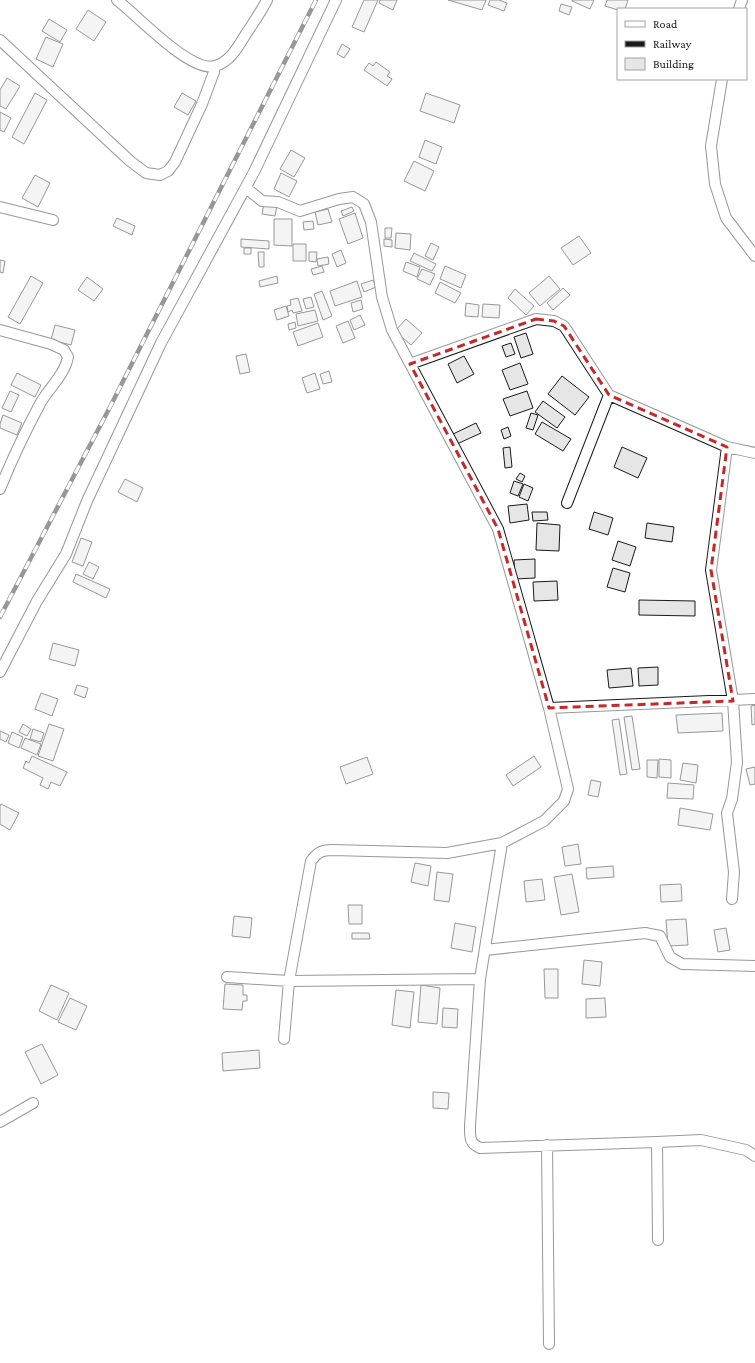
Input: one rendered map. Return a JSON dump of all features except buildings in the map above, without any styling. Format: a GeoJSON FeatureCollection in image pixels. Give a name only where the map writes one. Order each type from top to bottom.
{"type":"FeatureCollection","features":[{"type":"Feature","properties":{"kind":"street"},"geometry":{"type":"LineString","coordinates":[[117,0],[130,9],[177,52],[199,64],[214,67],[227,60],[234,52],[267,0]]}},
{"type":"Feature","properties":{"kind":"street"},"geometry":{"type":"LineString","coordinates":[[0,672],[37,601],[66,554],[87,501],[161,343],[246,188],[336,0]]}},
{"type":"Feature","properties":{"kind":"street"},"geometry":{"type":"LineString","coordinates":[[0,40],[130,161],[146,173],[160,175],[168,171],[175,162],[202,104],[214,72],[214,67]]}},
{"type":"Feature","properties":{"kind":"street"},"geometry":{"type":"LineString","coordinates":[[722,80],[711,146],[715,184],[726,218],[755,256]]}},
{"type":"Feature","properties":{"kind":"street"},"geometry":{"type":"LineString","coordinates":[[246,188],[262,201],[278,202],[300,211],[339,199],[353,197],[364,204],[371,222],[384,303],[392,330],[498,529],[549,708],[568,789],[564,801],[544,821],[502,843],[447,853],[332,850],[323,850],[317,853],[311,861],[288,981],[284,1039]]}},
{"type":"Feature","properties":{"kind":"street"},"geometry":{"type":"LineString","coordinates":[[0,207],[53,220]]}},
{"type":"Feature","properties":{"kind":"street"},"geometry":{"type":"LineString","coordinates":[[410,364],[536,319],[554,321],[564,326],[610,395],[727,447],[755,453]]}},
{"type":"Feature","properties":{"kind":"street"},"geometry":{"type":"LineString","coordinates":[[0,330],[51,344],[64,350],[68,357],[66,365],[42,400],[23,436],[0,488]]}},
{"type":"Feature","properties":{"kind":"street"},"geometry":{"type":"LineString","coordinates":[[567,503],[610,395]]}},
{"type":"Feature","properties":{"kind":"street"},"geometry":{"type":"LineString","coordinates":[[727,447],[711,570],[733,701],[737,762],[732,799],[727,813],[734,872],[732,899]]}},
{"type":"Feature","properties":{"kind":"street"},"geometry":{"type":"LineString","coordinates":[[549,708],[755,699]]}},
{"type":"Feature","properties":{"kind":"street"},"geometry":{"type":"LineString","coordinates":[[502,843],[480,979],[470,1126],[470,1138],[473,1145],[480,1148],[701,1140],[746,1150],[755,1156]]}},
{"type":"Feature","properties":{"kind":"street"},"geometry":{"type":"LineString","coordinates":[[485,950],[645,933],[660,936],[670,957],[682,964],[755,966]]}},
{"type":"Feature","properties":{"kind":"street"},"geometry":{"type":"LineString","coordinates":[[227,977],[288,981],[480,979]]}},
{"type":"Feature","properties":{"kind":"street"},"geometry":{"type":"LineString","coordinates":[[0,1122],[33,1103]]}},
{"type":"Feature","properties":{"kind":"street"},"geometry":{"type":"LineString","coordinates":[[656,1142],[658,1240]]}},
{"type":"Feature","properties":{"kind":"street"},"geometry":{"type":"LineString","coordinates":[[547,1145],[549,1344]]}},
{"type":"Feature","properties":{"kind":"highlighted area"},"geometry":{"type":"Polygon","coordinates":[[[536,319],[554,321],[564,326],[609,395],[727,447],[711,570],[733,701],[549,708],[498,529],[410,364],[536,319]]]}},
{"type":"Feature","properties":{"kind":"railway"},"geometry":{"type":"LineString","coordinates":[[0,617],[110,407],[316,0]]}}]}
